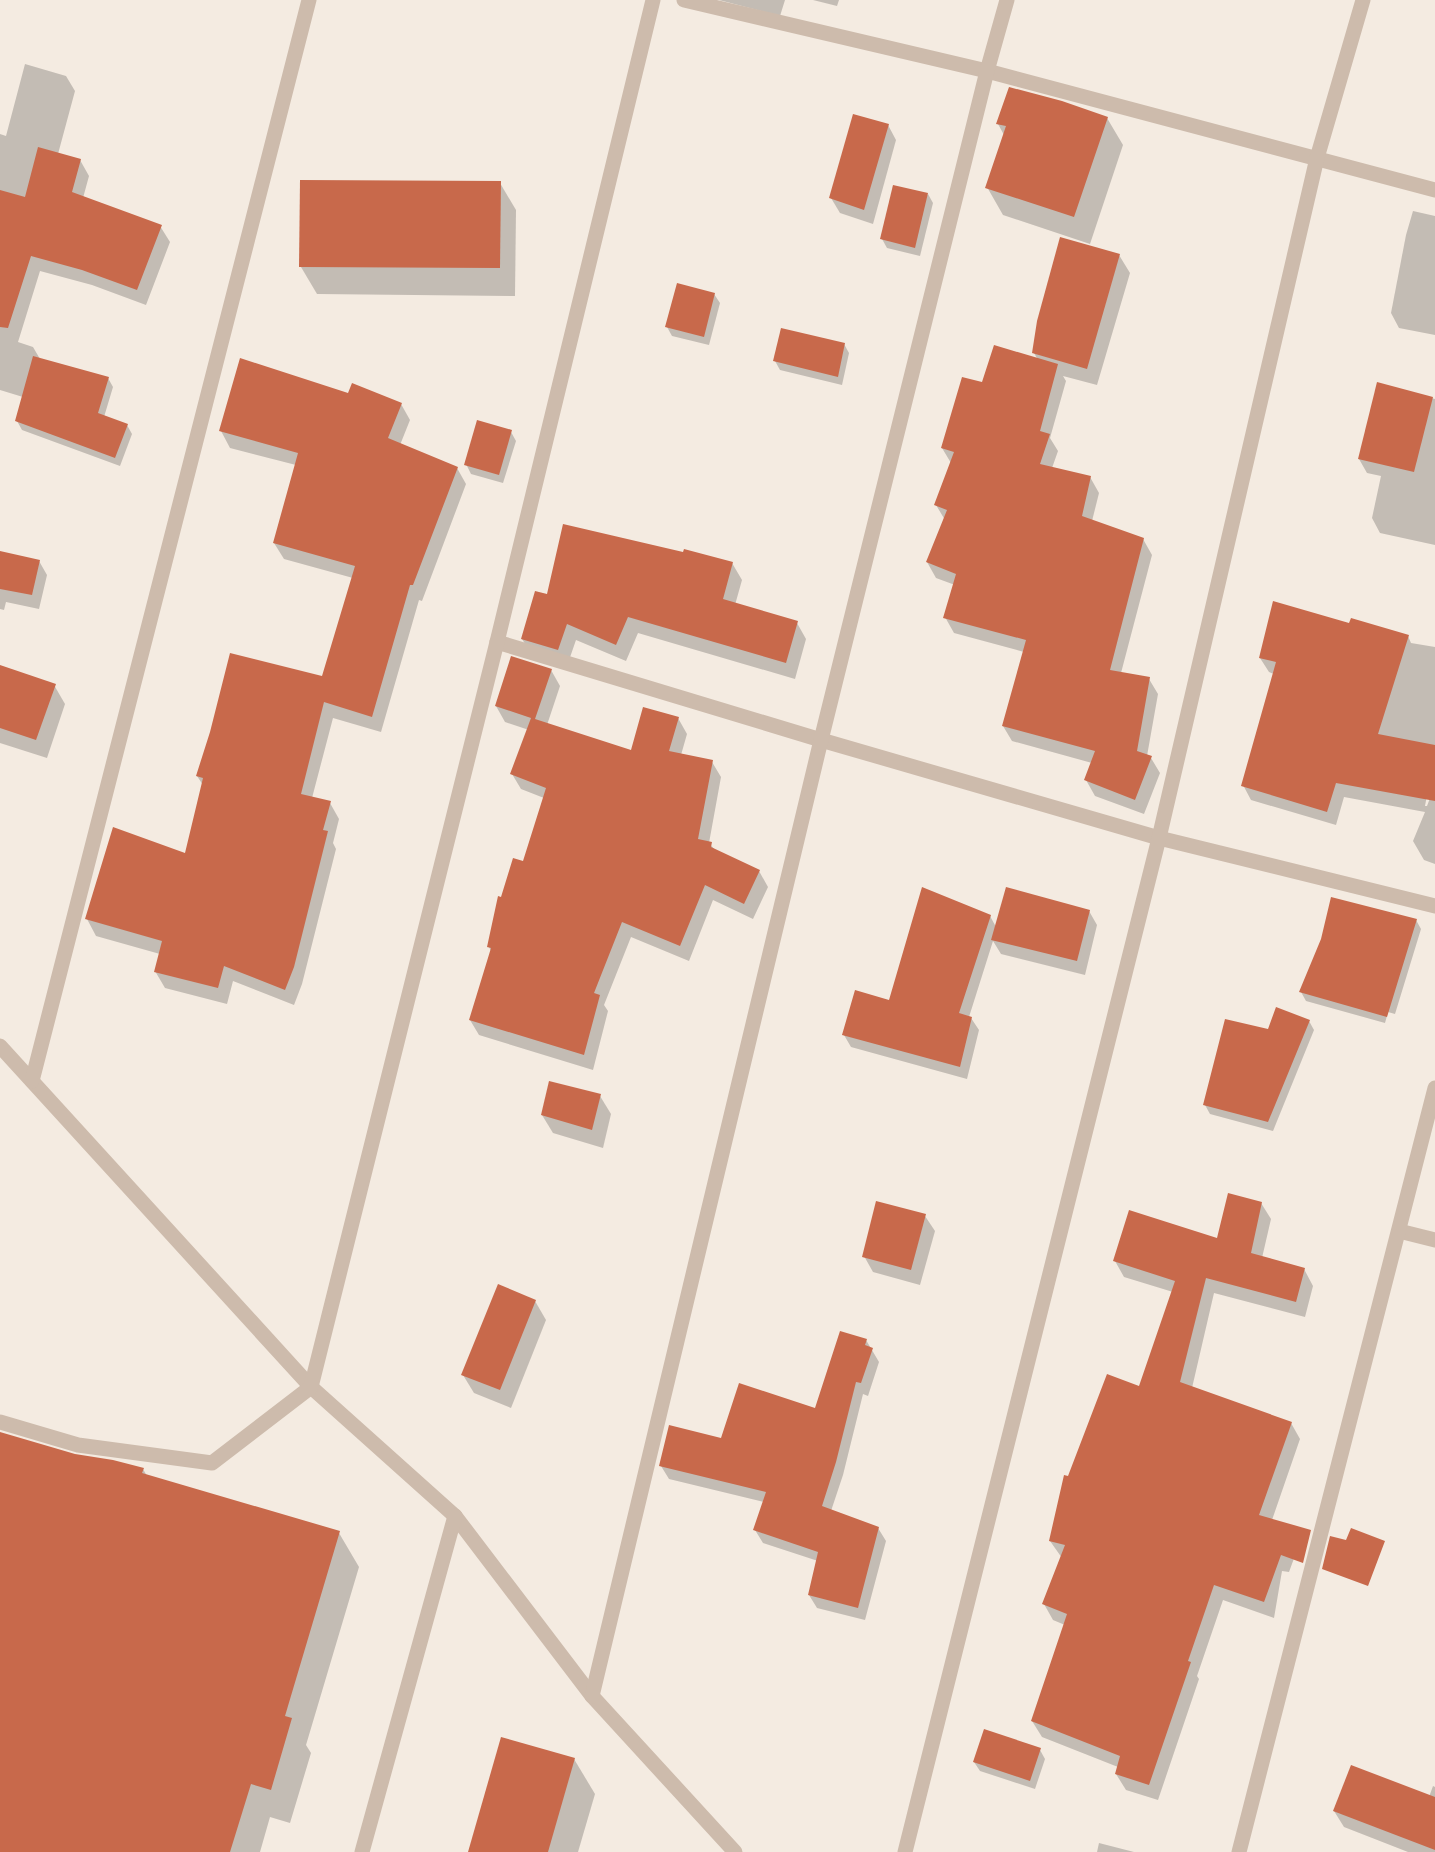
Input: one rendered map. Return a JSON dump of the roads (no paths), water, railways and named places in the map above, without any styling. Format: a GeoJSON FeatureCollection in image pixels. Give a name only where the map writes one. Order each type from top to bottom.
{"type":"FeatureCollection","features":[{"type":"Feature","properties":{"kind":"street"},"geometry":{"type":"LineString","coordinates":[[32,1081],[309,0]]}},
{"type":"Feature","properties":{"kind":"street"},"geometry":{"type":"LineString","coordinates":[[0,1422],[78,1445],[212,1463],[310,1387],[653,0]]}},
{"type":"Feature","properties":{"kind":"street"},"geometry":{"type":"LineString","coordinates":[[684,0],[987,72],[1435,190]]}},
{"type":"Feature","properties":{"kind":"street"},"geometry":{"type":"LineString","coordinates":[[592,1696],[821,740],[987,72],[1007,0]]}},
{"type":"Feature","properties":{"kind":"street"},"geometry":{"type":"LineString","coordinates":[[905,1852],[1159,838],[1317,158],[1363,0]]}},
{"type":"Feature","properties":{"kind":"street"},"geometry":{"type":"LineString","coordinates":[[496,642],[821,740],[1159,838],[1435,906]]}},
{"type":"Feature","properties":{"kind":"street"},"geometry":{"type":"LineString","coordinates":[[0,1046],[310,1387],[455,1516],[592,1696],[735,1852]]}},
{"type":"Feature","properties":{"kind":"street"},"geometry":{"type":"LineString","coordinates":[[1239,1852],[1435,1088]]}},
{"type":"Feature","properties":{"kind":"street"},"geometry":{"type":"LineString","coordinates":[[1399,1231],[1435,1240]]}},
{"type":"Feature","properties":{"kind":"street"},"geometry":{"type":"LineString","coordinates":[[362,1852],[455,1516]]}}]}
